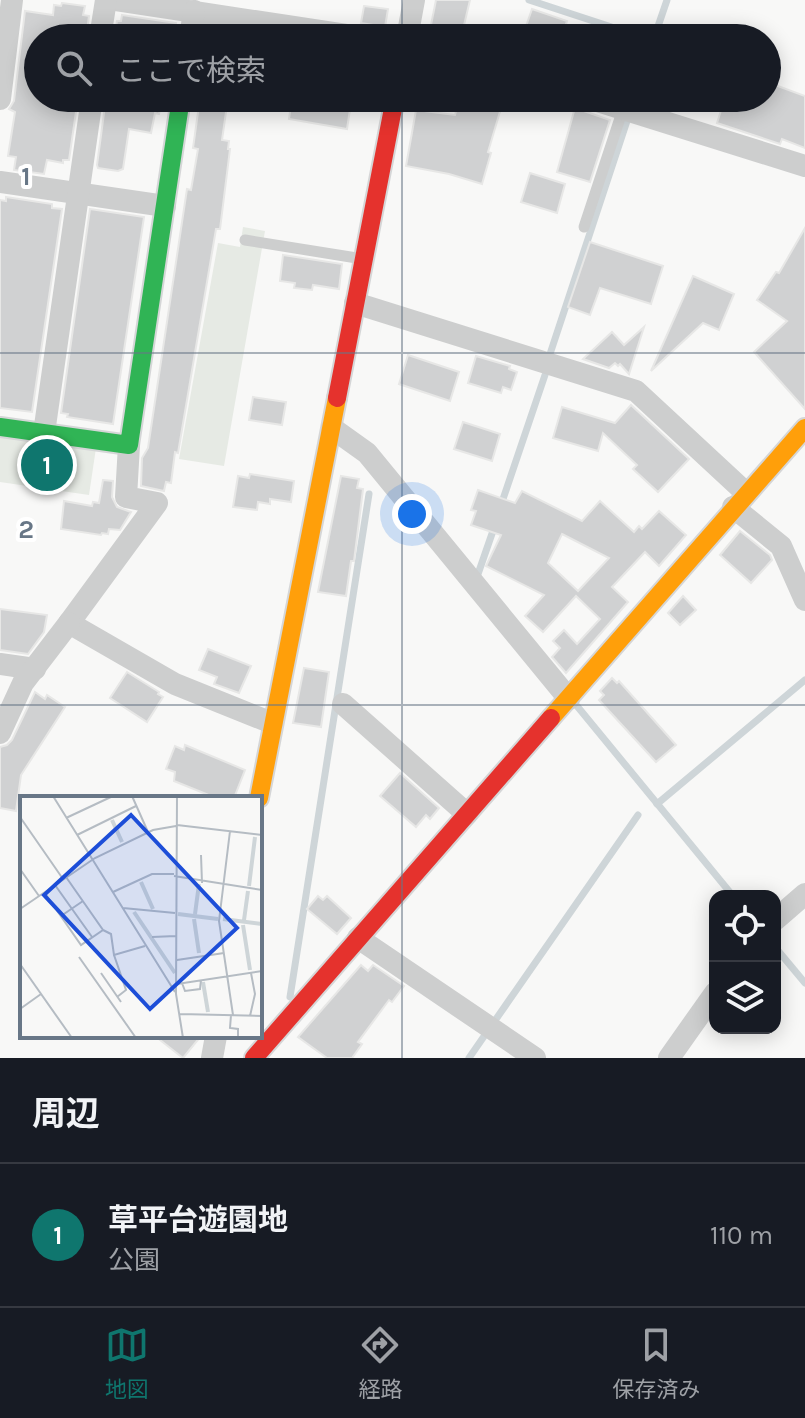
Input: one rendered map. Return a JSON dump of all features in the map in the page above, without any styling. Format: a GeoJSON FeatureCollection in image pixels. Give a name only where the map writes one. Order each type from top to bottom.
{"type":"FeatureCollection","features":[{"type":"Feature","properties":{"kind":"street"},"geometry":{"type":"LineString","coordinates":[[0,99],[12,0]]}},
{"type":"Feature","properties":{"kind":"street"},"geometry":{"type":"LineString","coordinates":[[102,24],[106,0]]}},
{"type":"Feature","properties":{"kind":"street"},"geometry":{"type":"LineString","coordinates":[[116,0],[172,4],[194,11],[277,24]]}},
{"type":"Feature","properties":{"kind":"street"},"geometry":{"type":"LineString","coordinates":[[410,24],[414,0]]}},
{"type":"Feature","properties":{"kind":"street"},"geometry":{"type":"LineString","coordinates":[[192,24],[194,11]]}},
{"type":"Feature","properties":{"kind":"street"},"geometry":{"type":"LineString","coordinates":[[44,433],[90,112]]}},
{"type":"Feature","properties":{"kind":"street"},"geometry":{"type":"LineString","coordinates":[[0,733],[23,683],[157,503],[126,497],[129,445],[179,112]]}},
{"type":"Feature","properties":{"kind":"street"},"geometry":{"type":"LineString","coordinates":[[259,796],[392,112]]}},
{"type":"Feature","properties":{"kind":"street"},"geometry":{"type":"LineString","coordinates":[[633,112],[805,166]]}},
{"type":"Feature","properties":{"kind":"street"},"geometry":{"type":"LineString","coordinates":[[0,182],[165,206]]}},
{"type":"Feature","properties":{"kind":"street"},"geometry":{"type":"LineString","coordinates":[[355,303],[636,391],[781,546],[805,600]]}},
{"type":"Feature","properties":{"kind":"street"},"geometry":{"type":"LineString","coordinates":[[0,427],[129,445]]}},
{"type":"Feature","properties":{"kind":"street"},"geometry":{"type":"LineString","coordinates":[[332,428],[367,453],[569,699]]}},
{"type":"Feature","properties":{"kind":"street"},"geometry":{"type":"LineString","coordinates":[[254,1058],[805,428]]}},
{"type":"Feature","properties":{"kind":"street"},"geometry":{"type":"LineString","coordinates":[[69,623],[175,684],[272,723]]}},
{"type":"Feature","properties":{"kind":"street"},"geometry":{"type":"LineString","coordinates":[[0,664],[35,669]]}},
{"type":"Feature","properties":{"kind":"street"},"geometry":{"type":"LineString","coordinates":[[343,704],[467,814]]}},
{"type":"Feature","properties":{"kind":"street"},"geometry":{"type":"LineString","coordinates":[[781,915],[805,894]]}},
{"type":"Feature","properties":{"kind":"street"},"geometry":{"type":"LineString","coordinates":[[358,938],[535,1058]]}},
{"type":"Feature","properties":{"kind":"street"},"geometry":{"type":"LineString","coordinates":[[669,1058],[709,1001]]}},
{"type":"Feature","properties":{"kind":"street"},"geometry":{"type":"LineString","coordinates":[[212,1058],[216,1038]]}},
{"type":"Feature","properties":{"kind":"lane"},"geometry":{"type":"LineString","coordinates":[[584,227],[622,112]]}},
{"type":"Feature","properties":{"kind":"lane"},"geometry":{"type":"LineString","coordinates":[[245,240],[364,260]]}},
{"type":"Feature","properties":{"kind":"shaded area"},"geometry":{"type":"Polygon","coordinates":[[[243,227],[265,231],[224,466],[179,459],[218,243],[240,247],[243,227]]]}},
{"type":"Feature","properties":{"kind":"shaded area"},"geometry":{"type":"Polygon","coordinates":[[[0,435],[96,448],[89,495],[0,482],[0,435]]]}},
{"type":"Feature","properties":{"kind":"building"},"geometry":{"type":"Polygon","coordinates":[[[436,0],[470,0],[464,24],[431,24],[436,0]]]}},
{"type":"Feature","properties":{"kind":"building"},"geometry":{"type":"Polygon","coordinates":[[[62,3],[85,6],[83,15],[89,16],[88,24],[24,24],[24,112],[76,112],[69,160],[63,160],[63,163],[47,160],[44,174],[14,170],[16,157],[8,156],[15,112],[9,109],[14,101],[25,11],[53,15],[54,5],[61,6],[62,3]]]}},
{"type":"Feature","properties":{"kind":"building"},"geometry":{"type":"Polygon","coordinates":[[[364,6],[388,9],[386,24],[361,23],[364,6]]]}},
{"type":"Feature","properties":{"kind":"building"},"geometry":{"type":"Polygon","coordinates":[[[532,9],[567,21],[566,24],[527,24],[532,9]]]}},
{"type":"Feature","properties":{"kind":"building"},"geometry":{"type":"Polygon","coordinates":[[[122,15],[176,23],[116,24],[122,15]]]}},
{"type":"Feature","properties":{"kind":"building"},"geometry":{"type":"Polygon","coordinates":[[[781,87],[805,96],[805,148],[782,139],[780,144],[717,123],[721,112],[781,112],[781,87]]]}},
{"type":"Feature","properties":{"kind":"building"},"geometry":{"type":"Polygon","coordinates":[[[104,112],[159,112],[155,113],[151,133],[129,129],[123,169],[98,168],[104,112]]]}},
{"type":"Feature","properties":{"kind":"building"},"geometry":{"type":"Polygon","coordinates":[[[198,112],[226,112],[222,140],[229,141],[230,149],[220,229],[216,229],[178,453],[175,452],[171,483],[166,482],[164,491],[141,486],[142,458],[148,448],[187,189],[191,190],[198,149],[193,148],[198,112]]]}},
{"type":"Feature","properties":{"kind":"building"},"geometry":{"type":"Polygon","coordinates":[[[290,112],[350,112],[347,129],[289,119],[290,112]]]}},
{"type":"Feature","properties":{"kind":"building"},"geometry":{"type":"Polygon","coordinates":[[[416,112],[455,115],[456,112],[500,112],[482,184],[406,166],[416,112]]]}},
{"type":"Feature","properties":{"kind":"building"},"geometry":{"type":"Polygon","coordinates":[[[574,112],[587,112],[610,120],[590,182],[557,172],[574,112]]]}},
{"type":"Feature","properties":{"kind":"building"},"geometry":{"type":"Polygon","coordinates":[[[530,173],[565,184],[557,213],[521,202],[530,173]]]}},
{"type":"Feature","properties":{"kind":"building"},"geometry":{"type":"Polygon","coordinates":[[[6,197],[52,204],[52,208],[62,209],[32,412],[0,408],[0,200],[6,201],[6,197]]]}},
{"type":"Feature","properties":{"kind":"building"},"geometry":{"type":"Polygon","coordinates":[[[90,209],[144,217],[113,424],[67,417],[68,414],[61,413],[90,209]]]}},
{"type":"Feature","properties":{"kind":"building"},"geometry":{"type":"Polygon","coordinates":[[[805,228],[805,409],[754,352],[787,321],[757,300],[776,272],[779,273],[805,228]]]}},
{"type":"Feature","properties":{"kind":"building"},"geometry":{"type":"Polygon","coordinates":[[[590,242],[663,266],[651,304],[600,288],[590,315],[568,307],[590,242]]]}},
{"type":"Feature","properties":{"kind":"building"},"geometry":{"type":"Polygon","coordinates":[[[283,255],[342,264],[339,289],[313,285],[312,290],[294,288],[295,283],[280,281],[283,255]]]}},
{"type":"Feature","properties":{"kind":"building"},"geometry":{"type":"Polygon","coordinates":[[[693,276],[734,294],[719,330],[703,323],[651,371],[693,276]]]}},
{"type":"Feature","properties":{"kind":"building"},"geometry":{"type":"Polygon","coordinates":[[[644,327],[629,374],[620,364],[615,363],[609,368],[583,359],[612,332],[624,345],[644,327]]]}},
{"type":"Feature","properties":{"kind":"building"},"geometry":{"type":"Polygon","coordinates":[[[408,355],[459,372],[450,401],[399,384],[408,355]]]}},
{"type":"Feature","properties":{"kind":"building"},"geometry":{"type":"Polygon","coordinates":[[[476,356],[510,366],[509,369],[517,372],[511,390],[503,387],[501,393],[468,383],[476,356]]]}},
{"type":"Feature","properties":{"kind":"building"},"geometry":{"type":"Polygon","coordinates":[[[253,397],[286,402],[282,425],[249,420],[253,397]]]}},
{"type":"Feature","properties":{"kind":"building"},"geometry":{"type":"Polygon","coordinates":[[[631,405],[689,459],[658,492],[633,469],[637,465],[603,433],[598,451],[553,438],[562,407],[615,423],[631,405]]]}},
{"type":"Feature","properties":{"kind":"building"},"geometry":{"type":"Polygon","coordinates":[[[463,422],[500,434],[492,461],[454,449],[463,422]]]}},
{"type":"Feature","properties":{"kind":"building"},"geometry":{"type":"Polygon","coordinates":[[[250,474],[294,481],[291,502],[270,499],[270,504],[258,502],[257,510],[233,507],[238,476],[249,478],[250,474]]]}},
{"type":"Feature","properties":{"kind":"building"},"geometry":{"type":"Polygon","coordinates":[[[341,476],[359,479],[357,488],[363,489],[354,561],[351,561],[346,596],[318,592],[341,476]]]}},
{"type":"Feature","properties":{"kind":"building"},"geometry":{"type":"Polygon","coordinates":[[[103,480],[113,481],[112,497],[117,507],[131,512],[120,530],[109,529],[108,534],[101,535],[61,529],[64,501],[92,506],[93,502],[99,503],[103,480]]]}},
{"type":"Feature","properties":{"kind":"building"},"geometry":{"type":"Polygon","coordinates":[[[478,490],[515,503],[522,491],[582,521],[600,501],[634,532],[639,526],[642,529],[659,511],[686,535],[659,566],[645,552],[612,587],[628,602],[566,673],[552,657],[560,648],[553,641],[564,630],[577,644],[600,619],[576,596],[543,632],[525,616],[544,595],[486,566],[501,535],[471,525],[476,511],[471,510],[478,490]],[[562,534],[548,563],[578,591],[609,558],[562,534]]]}},
{"type":"Feature","properties":{"kind":"building"},"geometry":{"type":"Polygon","coordinates":[[[740,531],[772,560],[751,583],[720,555],[740,531]]]}},
{"type":"Feature","properties":{"kind":"building"},"geometry":{"type":"Polygon","coordinates":[[[683,596],[696,610],[680,625],[668,613],[683,596]]]}},
{"type":"Feature","properties":{"kind":"building"},"geometry":{"type":"Polygon","coordinates":[[[0,609],[47,615],[44,632],[28,654],[0,650],[0,609]]]}},
{"type":"Feature","properties":{"kind":"building"},"geometry":{"type":"Polygon","coordinates":[[[208,649],[251,666],[239,693],[214,684],[217,677],[199,670],[208,649]]]}},
{"type":"Feature","properties":{"kind":"building"},"geometry":{"type":"Polygon","coordinates":[[[304,668],[329,672],[321,727],[293,723],[304,668]]]}},
{"type":"Feature","properties":{"kind":"building"},"geometry":{"type":"Polygon","coordinates":[[[127,672],[163,697],[147,722],[110,698],[127,672]]]}},
{"type":"Feature","properties":{"kind":"building"},"geometry":{"type":"Polygon","coordinates":[[[612,678],[617,683],[619,681],[676,745],[656,762],[599,700],[604,695],[600,691],[612,678]]]}},
{"type":"Feature","properties":{"kind":"building"},"geometry":{"type":"Polygon","coordinates":[[[35,692],[45,699],[47,695],[65,707],[21,775],[16,811],[0,808],[0,747],[12,740],[35,692]]]}},
{"type":"Feature","properties":{"kind":"building"},"geometry":{"type":"Polygon","coordinates":[[[185,745],[245,770],[235,796],[211,796],[174,781],[175,772],[166,769],[175,746],[184,750],[185,745]]]}},
{"type":"Feature","properties":{"kind":"building"},"geometry":{"type":"Polygon","coordinates":[[[400,773],[439,808],[430,819],[426,815],[416,827],[380,796],[400,773]]]}},
{"type":"Feature","properties":{"kind":"building"},"geometry":{"type":"Polygon","coordinates":[[[318,896],[323,900],[327,896],[351,918],[337,934],[307,909],[318,896]]]}},
{"type":"Feature","properties":{"kind":"building"},"geometry":{"type":"Polygon","coordinates":[[[361,965],[368,971],[373,965],[404,986],[392,1002],[389,1000],[358,1042],[362,1044],[352,1058],[327,1058],[298,1037],[361,965]]]}},
{"type":"Feature","properties":{"kind":"building"},"geometry":{"type":"Polygon","coordinates":[[[158,1038],[199,1038],[183,1058],[158,1038]]]}},
{"type":"Feature","properties":{"kind":"waterway"},"geometry":{"type":"LineString","coordinates":[[529,0],[602,24]]}},
{"type":"Feature","properties":{"kind":"waterway"},"geometry":{"type":"LineString","coordinates":[[659,24],[667,0]]}},
{"type":"Feature","properties":{"kind":"waterway"},"geometry":{"type":"LineString","coordinates":[[550,354],[627,121]]}},
{"type":"Feature","properties":{"kind":"waterway"},"geometry":{"type":"LineString","coordinates":[[501,505],[545,375]]}},
{"type":"Feature","properties":{"kind":"waterway"},"geometry":{"type":"LineString","coordinates":[[290,997],[369,494]]}},
{"type":"Feature","properties":{"kind":"waterway"},"geometry":{"type":"LineString","coordinates":[[478,574],[495,525]]}},
{"type":"Feature","properties":{"kind":"waterway"},"geometry":{"type":"LineString","coordinates":[[657,804],[805,680]]}},
{"type":"Feature","properties":{"kind":"waterway"},"geometry":{"type":"LineString","coordinates":[[577,706],[728,890]]}},
{"type":"Feature","properties":{"kind":"waterway"},"geometry":{"type":"LineString","coordinates":[[494,1022],[638,815]]}},
{"type":"Feature","properties":{"kind":"waterway"},"geometry":{"type":"LineString","coordinates":[[781,954],[805,983]]}},
{"type":"Feature","properties":{"kind":"waterway"},"geometry":{"type":"LineString","coordinates":[[469,1058],[487,1032]]}},
{"type":"Feature","properties":{"kind":"traffic: fast"},"geometry":{"type":"LineString","coordinates":[[0,427],[129,445],[179,112]]}},
{"type":"Feature","properties":{"kind":"traffic: slow"},"geometry":{"type":"LineString","coordinates":[[259,796],[337,398]]}},
{"type":"Feature","properties":{"kind":"traffic: slow"},"geometry":{"type":"LineString","coordinates":[[551,718],[805,428]]}},
{"type":"Feature","properties":{"kind":"traffic: jam"},"geometry":{"type":"LineString","coordinates":[[337,398],[392,112]]}},
{"type":"Feature","properties":{"kind":"traffic: jam"},"geometry":{"type":"LineString","coordinates":[[254,1058],[551,718]]}},
{"type":"Feature","properties":{"kind":"place","name":"草平台遊園地"},"geometry":{"type":"Point","coordinates":[47,465]}}]}
